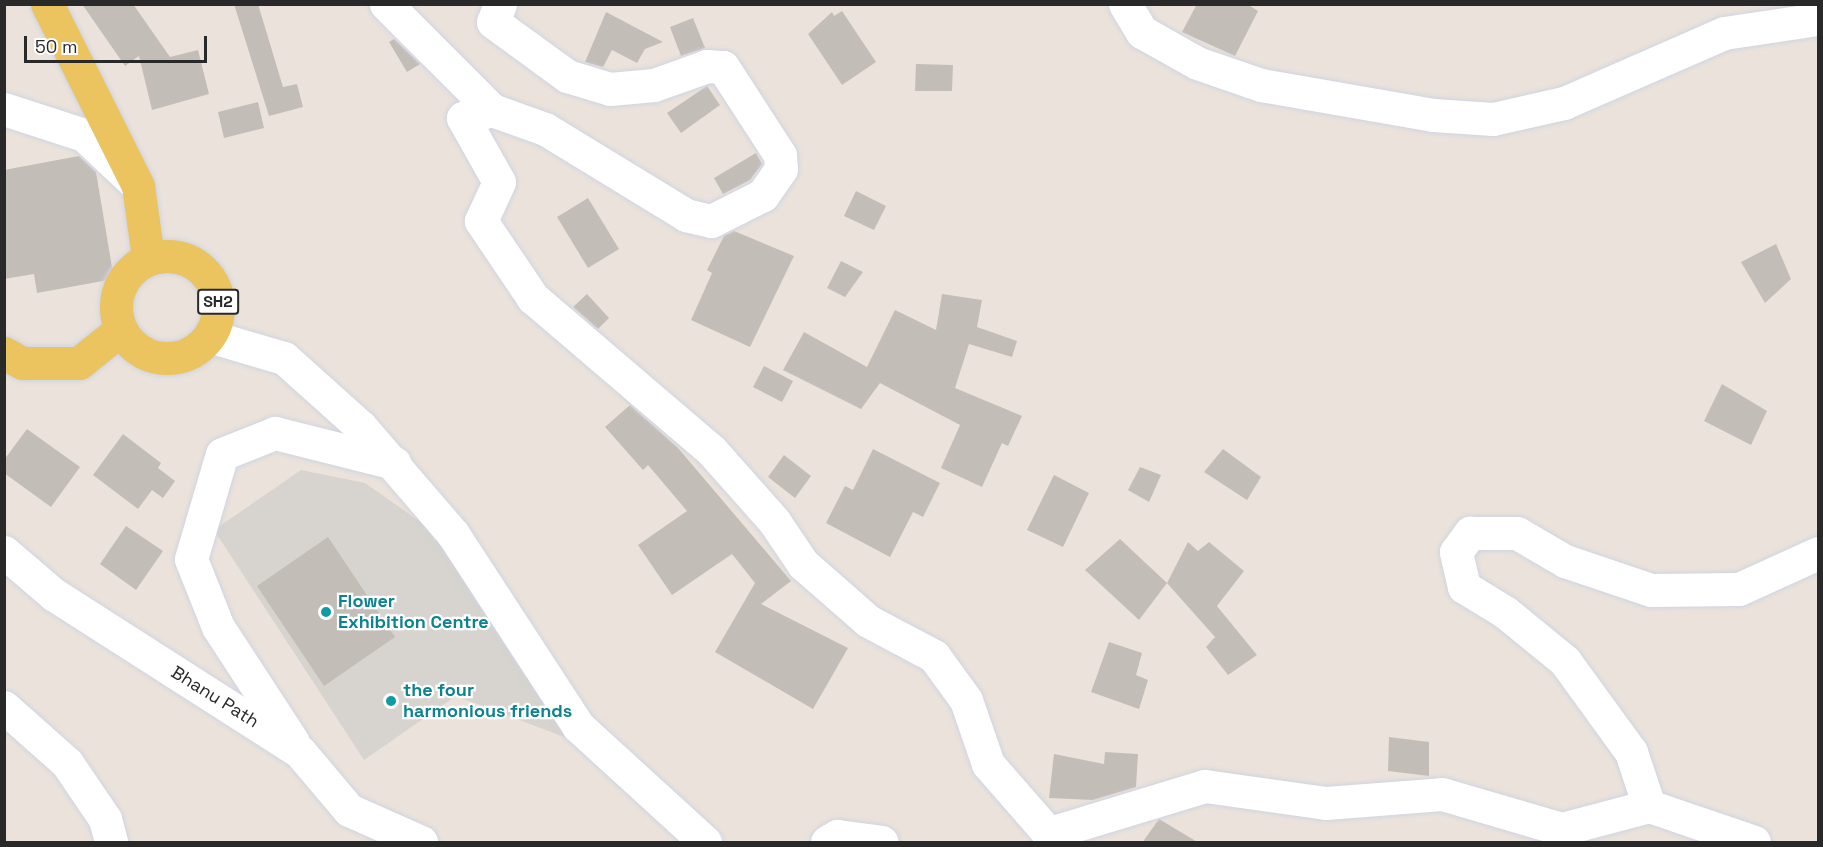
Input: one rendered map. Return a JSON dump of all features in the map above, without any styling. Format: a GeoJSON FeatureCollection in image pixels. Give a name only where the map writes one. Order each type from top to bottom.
{"type":"FeatureCollection","features":[{"type":"Feature","properties":{"kind":"main road"},"geometry":{"type":"LineString","coordinates":[[4,353],[22,363],[79,363],[119,331],[117,288],[148,257],[138,186],[47,4]]}},
{"type":"Feature","properties":{"kind":"main road","name":"SH2"},"geometry":{"type":"LineString","coordinates":[[119,331],[135,348],[162,359],[188,353],[212,336],[219,293],[208,274],[191,261],[148,257]]}},
{"type":"Feature","properties":{"kind":"street"},"geometry":{"type":"LineString","coordinates":[[386,4],[492,110],[545,129],[686,215],[711,221],[763,195],[781,169],[780,155],[723,67],[707,66],[654,85],[599,86],[567,76],[493,22],[500,4]]}},
{"type":"Feature","properties":{"kind":"street"},"geometry":{"type":"LineString","coordinates":[[1125,4],[1142,32],[1197,63],[1261,85],[1433,115],[1493,119],[1564,103],[1724,33],[1818,19]]}},
{"type":"Feature","properties":{"kind":"street"},"geometry":{"type":"LineString","coordinates":[[4,109],[84,135],[138,186]]}},
{"type":"Feature","properties":{"kind":"street"},"geometry":{"type":"LineString","coordinates":[[492,110],[463,118],[499,182],[481,221],[533,298],[711,450],[774,521],[803,564],[868,621],[934,656],[966,700],[988,764],[1053,838],[1205,786],[1326,803],[1442,794],[1562,829],[1649,807],[1754,843]]}},
{"type":"Feature","properties":{"kind":"street"},"geometry":{"type":"LineString","coordinates":[[212,336],[284,358],[394,464],[453,534],[578,726],[705,843]]}},
{"type":"Feature","properties":{"kind":"street"},"geometry":{"type":"LineString","coordinates":[[300,752],[218,627],[191,559],[222,454],[275,433],[394,464]]}},
{"type":"Feature","properties":{"kind":"street"},"geometry":{"type":"LineString","coordinates":[[1649,807],[1631,752],[1565,661],[1506,612],[1464,587],[1456,552],[1470,532],[1517,533],[1565,561],[1651,590],[1739,590],[1818,553]]}},
{"type":"Feature","properties":{"kind":"street","name":"Bhanu Path"},"geometry":{"type":"LineString","coordinates":[[4,552],[53,594],[300,752],[349,810],[421,843]]}},
{"type":"Feature","properties":{"kind":"street"},"geometry":{"type":"LineString","coordinates":[[4,707],[67,763],[105,819],[111,843]]}},
{"type":"Feature","properties":{"kind":"street"},"geometry":{"type":"LineString","coordinates":[[827,843],[837,836],[882,843]]}},
{"type":"Feature","properties":{"kind":"shaded area"},"geometry":{"type":"Polygon","coordinates":[[[301,470],[365,483],[449,542],[567,738],[456,696],[364,760],[214,530],[301,470]]]}},
{"type":"Feature","properties":{"kind":"building"},"geometry":{"type":"Polygon","coordinates":[[[82,4],[133,4],[170,57],[198,50],[209,94],[152,110],[139,56],[125,66],[82,4]]]}},
{"type":"Feature","properties":{"kind":"building"},"geometry":{"type":"Polygon","coordinates":[[[234,4],[258,4],[283,87],[297,84],[303,107],[269,116],[234,4]]]}},
{"type":"Feature","properties":{"kind":"building"},"geometry":{"type":"Polygon","coordinates":[[[1197,4],[1247,4],[1258,11],[1235,56],[1182,32],[1197,4]]]}},
{"type":"Feature","properties":{"kind":"building"},"geometry":{"type":"Polygon","coordinates":[[[842,11],[876,62],[842,85],[808,34],[832,12],[834,16],[842,11]]]}},
{"type":"Feature","properties":{"kind":"building"},"geometry":{"type":"Polygon","coordinates":[[[606,12],[663,42],[645,49],[637,63],[612,50],[603,67],[585,62],[606,12]]]}},
{"type":"Feature","properties":{"kind":"building"},"geometry":{"type":"Polygon","coordinates":[[[693,18],[705,48],[681,56],[670,27],[693,18]]]}},
{"type":"Feature","properties":{"kind":"building"},"geometry":{"type":"Polygon","coordinates":[[[394,39],[420,64],[407,72],[389,42],[394,39]]]}},
{"type":"Feature","properties":{"kind":"building"},"geometry":{"type":"Polygon","coordinates":[[[916,64],[953,65],[952,91],[915,91],[916,64]]]}},
{"type":"Feature","properties":{"kind":"building"},"geometry":{"type":"Polygon","coordinates":[[[707,86],[720,105],[681,133],[667,113],[707,86]]]}},
{"type":"Feature","properties":{"kind":"building"},"geometry":{"type":"Polygon","coordinates":[[[258,102],[264,128],[224,138],[218,112],[258,102]]]}},
{"type":"Feature","properties":{"kind":"building"},"geometry":{"type":"Polygon","coordinates":[[[756,153],[762,164],[750,180],[723,194],[714,178],[756,153]]]}},
{"type":"Feature","properties":{"kind":"building"},"geometry":{"type":"Polygon","coordinates":[[[79,156],[96,172],[114,279],[37,293],[34,274],[4,279],[4,170],[79,156]]]}},
{"type":"Feature","properties":{"kind":"building"},"geometry":{"type":"Polygon","coordinates":[[[856,191],[886,206],[874,230],[844,216],[856,191]]]}},
{"type":"Feature","properties":{"kind":"building"},"geometry":{"type":"Polygon","coordinates":[[[588,198],[619,249],[588,268],[557,217],[588,198]]]}},
{"type":"Feature","properties":{"kind":"building"},"geometry":{"type":"Polygon","coordinates":[[[734,231],[794,256],[750,347],[691,320],[712,273],[707,270],[724,236],[734,231]]]}},
{"type":"Feature","properties":{"kind":"building"},"geometry":{"type":"Polygon","coordinates":[[[1776,244],[1791,279],[1765,303],[1741,262],[1776,244]]]}},
{"type":"Feature","properties":{"kind":"building"},"geometry":{"type":"Polygon","coordinates":[[[841,261],[863,272],[845,297],[827,288],[841,261]]]}},
{"type":"Feature","properties":{"kind":"building"},"geometry":{"type":"Polygon","coordinates":[[[587,294],[609,318],[598,329],[573,307],[587,294]]]}},
{"type":"Feature","properties":{"kind":"building"},"geometry":{"type":"Polygon","coordinates":[[[942,294],[982,300],[977,327],[1017,341],[1012,357],[969,344],[955,388],[1022,416],[1008,446],[1002,443],[982,487],[941,468],[960,425],[880,383],[861,409],[783,370],[804,332],[867,367],[895,310],[936,330],[942,294]]]}},
{"type":"Feature","properties":{"kind":"building"},"geometry":{"type":"Polygon","coordinates":[[[764,366],[793,381],[782,402],[753,387],[764,366]]]}},
{"type":"Feature","properties":{"kind":"building"},"geometry":{"type":"Polygon","coordinates":[[[1722,384],[1767,411],[1751,445],[1704,421],[1722,384]]]}},
{"type":"Feature","properties":{"kind":"building"},"geometry":{"type":"Polygon","coordinates":[[[630,405],[678,448],[791,581],[761,604],[848,648],[813,709],[715,652],[755,583],[732,554],[672,595],[638,545],[687,511],[648,465],[643,470],[605,427],[630,405]]]}},
{"type":"Feature","properties":{"kind":"building"},"geometry":{"type":"Polygon","coordinates":[[[27,429],[80,467],[51,507],[4,473],[4,460],[27,429]]]}},
{"type":"Feature","properties":{"kind":"building"},"geometry":{"type":"Polygon","coordinates":[[[123,434],[161,463],[158,468],[175,481],[163,498],[152,490],[138,509],[93,475],[123,434]]]}},
{"type":"Feature","properties":{"kind":"building"},"geometry":{"type":"Polygon","coordinates":[[[873,449],[940,483],[923,517],[913,512],[890,557],[826,523],[845,486],[853,490],[873,449]]]}},
{"type":"Feature","properties":{"kind":"building"},"geometry":{"type":"Polygon","coordinates":[[[1223,449],[1261,477],[1247,500],[1204,472],[1223,449]]]}},
{"type":"Feature","properties":{"kind":"building"},"geometry":{"type":"Polygon","coordinates":[[[784,455],[811,476],[795,498],[768,477],[784,455]]]}},
{"type":"Feature","properties":{"kind":"building"},"geometry":{"type":"Polygon","coordinates":[[[1140,467],[1161,475],[1149,502],[1128,490],[1140,467]]]}},
{"type":"Feature","properties":{"kind":"building"},"geometry":{"type":"Polygon","coordinates":[[[1054,475],[1089,493],[1063,547],[1027,530],[1054,475]]]}},
{"type":"Feature","properties":{"kind":"building"},"geometry":{"type":"Polygon","coordinates":[[[126,526],[163,551],[136,590],[100,564],[126,526]]]}},
{"type":"Feature","properties":{"kind":"building","name":"Flower Exhibition Centre"},"geometry":{"type":"Polygon","coordinates":[[[328,537],[395,637],[324,686],[257,586],[328,537]]]}},
{"type":"Feature","properties":{"kind":"building"},"geometry":{"type":"Polygon","coordinates":[[[1120,539],[1167,583],[1139,620],[1085,570],[1120,539]]]}},
{"type":"Feature","properties":{"kind":"building"},"geometry":{"type":"Polygon","coordinates":[[[1188,542],[1198,551],[1209,542],[1244,571],[1217,606],[1257,655],[1228,675],[1206,647],[1215,637],[1167,583],[1188,542]]]}},
{"type":"Feature","properties":{"kind":"building"},"geometry":{"type":"Polygon","coordinates":[[[1109,642],[1142,653],[1136,675],[1148,680],[1139,709],[1091,692],[1109,642]]]}},
{"type":"Feature","properties":{"kind":"building"},"geometry":{"type":"Polygon","coordinates":[[[1389,737],[1429,742],[1429,776],[1388,771],[1389,737]]]}},
{"type":"Feature","properties":{"kind":"building"},"geometry":{"type":"Polygon","coordinates":[[[1105,752],[1138,754],[1136,787],[1093,800],[1049,798],[1054,754],[1104,764],[1105,752]]]}},
{"type":"Feature","properties":{"kind":"building"},"geometry":{"type":"Polygon","coordinates":[[[1159,819],[1199,843],[1142,843],[1159,819]]]}},
{"type":"Feature","properties":{"kind":"place","name":"Flower Exhibition Centre"},"geometry":{"type":"Point","coordinates":[326,612]}},
{"type":"Feature","properties":{"kind":"place","name":"the four harmonious friends"},"geometry":{"type":"Point","coordinates":[391,701]}}]}
